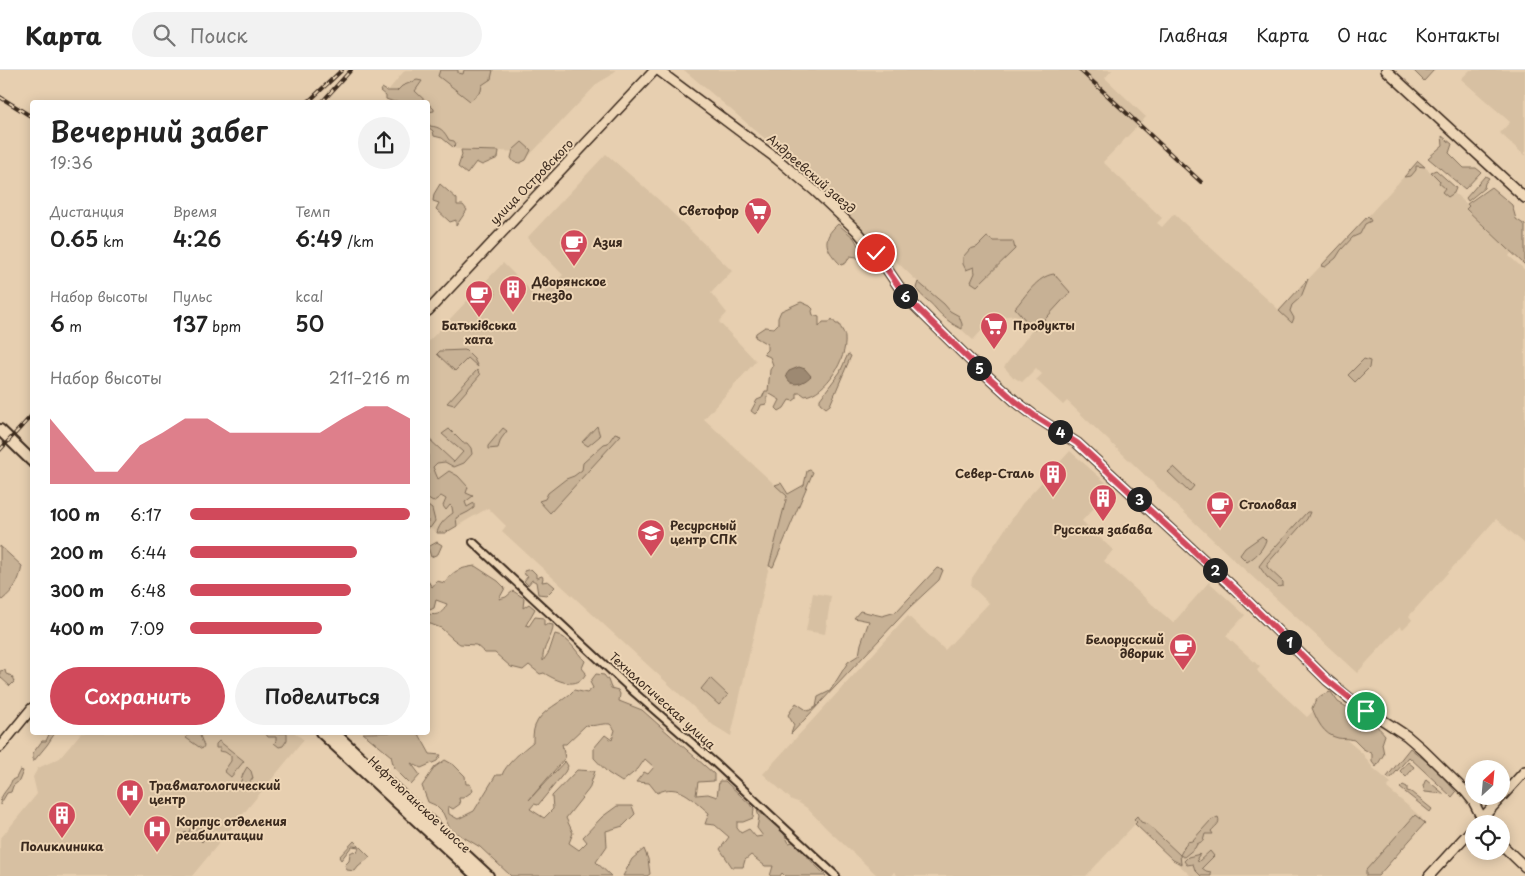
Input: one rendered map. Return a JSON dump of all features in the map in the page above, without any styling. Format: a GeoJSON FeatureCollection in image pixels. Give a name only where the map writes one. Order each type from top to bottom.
{"type":"FeatureCollection","features":[{"type":"Feature","properties":{"kind":"main road"},"geometry":{"type":"LineString","coordinates":[[0,430],[30,459]]}},
{"type":"Feature","properties":{"kind":"main road","name":"Нефтеюганское шоссе"},"geometry":{"type":"LineString","coordinates":[[324,735],[477,876]]}},
{"type":"Feature","properties":{"kind":"main road","name":"Нефтеюганское шоссе"},"geometry":{"type":"LineString","coordinates":[[337,735],[488,876]]}},
{"type":"Feature","properties":{"kind":"street","name":"улица Островского"},"geometry":{"type":"LineString","coordinates":[[430,309],[656,70]]}},
{"type":"Feature","properties":{"kind":"street","name":"Андреевский заезд"},"geometry":{"type":"LineString","coordinates":[[656,70],[777,158],[815,191],[857,231],[876,253],[906,297],[971,361],[1015,401],[1077,443],[1235,589],[1327,680],[1366,711],[1407,736],[1419,746],[1473,801],[1478,815]]}},
{"type":"Feature","properties":{"kind":"street"},"geometry":{"type":"LineString","coordinates":[[1386,70],[1525,198]]}},
{"type":"Feature","properties":{"kind":"street","name":"Технологическая улица"},"geometry":{"type":"LineString","coordinates":[[473,542],[836,876]]}},
{"type":"Feature","properties":{"kind":"street"},"geometry":{"type":"LineString","coordinates":[[0,747],[30,710]]}},
{"type":"Feature","properties":{"kind":"street"},"geometry":{"type":"LineString","coordinates":[[1487,815],[1525,771]]}},
{"type":"Feature","properties":{"kind":"street"},"geometry":{"type":"LineString","coordinates":[[1429,876],[1465,837]]}},
{"type":"Feature","properties":{"kind":"street"},"geometry":{"type":"LineString","coordinates":[[1510,853],[1525,867]]}},
{"type":"Feature","properties":{"kind":"shaded area"},"geometry":{"type":"Polygon","coordinates":[[[405,70],[616,70],[598,83],[527,158],[520,152],[456,149],[430,129],[430,100],[419,100],[386,93],[405,70]]]}},
{"type":"Feature","properties":{"kind":"shaded area"},"geometry":{"type":"Polygon","coordinates":[[[440,70],[458,70],[458,73],[463,74],[464,70],[493,70],[491,79],[482,85],[481,91],[470,101],[438,76],[440,70]]]}},
{"type":"Feature","properties":{"kind":"shaded area"},"geometry":{"type":"Polygon","coordinates":[[[684,70],[1112,70],[1105,78],[1146,117],[1103,162],[1162,218],[1157,223],[1162,227],[1174,214],[1279,310],[1418,161],[1469,206],[1466,210],[1512,252],[1509,256],[1525,270],[1525,544],[1496,519],[1409,616],[1412,620],[1403,629],[1400,626],[1357,673],[1232,558],[1067,401],[1063,405],[1036,380],[1042,374],[1036,368],[1022,382],[1013,377],[1004,367],[1033,329],[1015,315],[993,318],[973,340],[916,288],[918,282],[775,147],[684,70]]]}},
{"type":"Feature","properties":{"kind":"shaded area"},"geometry":{"type":"Polygon","coordinates":[[[1413,70],[1434,70],[1424,81],[1413,70]]]}},
{"type":"Feature","properties":{"kind":"shaded area"},"geometry":{"type":"Polygon","coordinates":[[[1470,70],[1525,70],[1525,156],[1500,133],[1510,122],[1461,79],[1470,70]]]}},
{"type":"Feature","properties":{"kind":"shaded area"},"geometry":{"type":"Polygon","coordinates":[[[417,80],[422,81],[415,91],[425,100],[389,100],[380,91],[382,88],[387,91],[397,91],[402,86],[417,80]]]}},
{"type":"Feature","properties":{"kind":"shaded area"},"geometry":{"type":"Polygon","coordinates":[[[430,105],[434,109],[434,111],[430,112],[430,105]]]}},
{"type":"Feature","properties":{"kind":"shaded area"},"geometry":{"type":"Polygon","coordinates":[[[430,126],[442,130],[449,140],[454,141],[456,144],[453,147],[442,138],[434,136],[430,126]]]}},
{"type":"Feature","properties":{"kind":"shaded area"},"geometry":{"type":"Polygon","coordinates":[[[1442,136],[1452,144],[1449,153],[1464,168],[1476,168],[1481,172],[1465,189],[1428,158],[1443,145],[1442,136]]]}},
{"type":"Feature","properties":{"kind":"shaded area"},"geometry":{"type":"Polygon","coordinates":[[[522,142],[531,150],[526,160],[520,163],[514,162],[511,158],[513,150],[522,142]]]}},
{"type":"Feature","properties":{"kind":"shaded area"},"geometry":{"type":"Polygon","coordinates":[[[461,150],[499,151],[498,158],[482,165],[476,162],[467,174],[458,167],[462,155],[461,150]]]}},
{"type":"Feature","properties":{"kind":"shaded area"},"geometry":{"type":"Polygon","coordinates":[[[606,154],[659,200],[732,271],[711,293],[727,313],[719,322],[756,361],[704,419],[787,496],[769,566],[731,736],[713,725],[502,531],[506,526],[488,508],[445,533],[437,533],[430,528],[430,340],[503,263],[538,298],[563,275],[527,238],[606,154]]]}},
{"type":"Feature","properties":{"kind":"shaded area"},"geometry":{"type":"Polygon","coordinates":[[[1418,161],[1425,167],[1416,166],[1416,170],[1411,176],[1404,177],[1418,161]]]}},
{"type":"Feature","properties":{"kind":"shaded area"},"geometry":{"type":"Polygon","coordinates":[[[1436,170],[1456,188],[1454,193],[1448,197],[1442,192],[1445,188],[1431,172],[1436,170]]]}},
{"type":"Feature","properties":{"kind":"shaded area"},"geometry":{"type":"Polygon","coordinates":[[[1485,176],[1489,178],[1484,188],[1468,201],[1466,198],[1485,176]]]}},
{"type":"Feature","properties":{"kind":"shaded area"},"geometry":{"type":"Polygon","coordinates":[[[440,184],[457,199],[457,205],[463,205],[467,210],[456,226],[456,220],[450,222],[436,209],[439,203],[433,201],[434,194],[440,184]]]}},
{"type":"Feature","properties":{"kind":"shaded area"},"geometry":{"type":"Polygon","coordinates":[[[1491,187],[1512,205],[1516,219],[1525,225],[1525,265],[1466,209],[1469,206],[1467,204],[1491,187]]]}},
{"type":"Feature","properties":{"kind":"shaded area"},"geometry":{"type":"Polygon","coordinates":[[[1368,216],[1371,221],[1365,224],[1360,234],[1353,237],[1336,258],[1325,267],[1321,266],[1368,216]]]}},
{"type":"Feature","properties":{"kind":"shaded area"},"geometry":{"type":"Polygon","coordinates":[[[838,224],[854,238],[869,265],[864,268],[857,257],[850,256],[846,263],[841,265],[832,255],[827,245],[827,240],[832,230],[838,224]]]}},
{"type":"Feature","properties":{"kind":"shaded area"},"geometry":{"type":"Polygon","coordinates":[[[987,237],[993,241],[1013,241],[1015,249],[977,286],[971,282],[975,273],[974,267],[966,270],[963,264],[963,257],[970,249],[977,247],[987,237]]]}},
{"type":"Feature","properties":{"kind":"shaded area"},"geometry":{"type":"Polygon","coordinates":[[[1054,274],[1070,292],[1036,329],[1033,329],[1015,308],[1037,283],[1054,274]]]}},
{"type":"Feature","properties":{"kind":"shaded area"},"geometry":{"type":"Polygon","coordinates":[[[1308,279],[1301,297],[1292,305],[1290,311],[1294,318],[1292,323],[1279,311],[1308,279]]]}},
{"type":"Feature","properties":{"kind":"shaded area"},"geometry":{"type":"Polygon","coordinates":[[[918,282],[950,311],[959,316],[962,329],[944,318],[920,294],[916,288],[918,282]]]}},
{"type":"Feature","properties":{"kind":"shaded area"},"geometry":{"type":"Polygon","coordinates":[[[488,286],[496,294],[485,306],[481,305],[486,300],[484,291],[488,286]]]}},
{"type":"Feature","properties":{"kind":"shaded area"},"geometry":{"type":"Polygon","coordinates":[[[801,302],[810,306],[813,309],[813,315],[819,317],[819,327],[823,322],[830,322],[832,319],[836,324],[839,324],[845,338],[843,356],[834,374],[813,394],[805,396],[797,393],[797,398],[793,401],[789,400],[784,408],[779,411],[776,408],[780,400],[770,394],[767,397],[767,404],[761,405],[755,414],[751,411],[757,400],[762,398],[765,391],[768,391],[770,370],[773,365],[770,357],[763,354],[767,350],[767,344],[755,337],[756,333],[765,327],[774,328],[778,324],[781,311],[801,302]]]}},
{"type":"Feature","properties":{"kind":"shaded area"},"geometry":{"type":"Polygon","coordinates":[[[465,350],[474,359],[478,367],[468,358],[455,371],[437,354],[440,351],[465,350]]]}},
{"type":"Feature","properties":{"kind":"shaded area"},"geometry":{"type":"Polygon","coordinates":[[[848,354],[851,356],[830,405],[826,408],[820,403],[820,399],[840,372],[848,354]]]}},
{"type":"Feature","properties":{"kind":"shaded area"},"geometry":{"type":"Polygon","coordinates":[[[1364,359],[1370,361],[1369,368],[1355,382],[1348,375],[1364,359]]]}},
{"type":"Feature","properties":{"kind":"shaded area"},"geometry":{"type":"Polygon","coordinates":[[[799,367],[805,369],[811,376],[801,383],[794,384],[790,382],[786,375],[789,371],[799,367]]]}},
{"type":"Feature","properties":{"kind":"shaded area"},"geometry":{"type":"Polygon","coordinates":[[[477,370],[480,375],[454,405],[447,403],[477,370]]]}},
{"type":"Feature","properties":{"kind":"shaded area"},"geometry":{"type":"Polygon","coordinates":[[[597,426],[600,436],[588,446],[582,442],[597,426]]]}},
{"type":"Feature","properties":{"kind":"shaded area"},"geometry":{"type":"Polygon","coordinates":[[[503,428],[507,431],[501,439],[498,448],[488,449],[488,446],[503,428]]]}},
{"type":"Feature","properties":{"kind":"shaded area"},"geometry":{"type":"Polygon","coordinates":[[[449,429],[463,443],[467,443],[471,448],[472,454],[464,463],[454,467],[445,462],[437,463],[433,467],[438,479],[449,471],[458,476],[468,487],[466,493],[473,496],[465,502],[467,507],[474,503],[474,508],[456,518],[457,526],[445,533],[437,533],[445,519],[453,513],[450,505],[446,510],[443,506],[446,499],[441,496],[433,502],[430,500],[430,440],[454,462],[463,452],[442,434],[449,429]]]}},
{"type":"Feature","properties":{"kind":"shaded area"},"geometry":{"type":"Polygon","coordinates":[[[615,433],[621,435],[550,513],[539,501],[545,499],[548,493],[566,479],[582,470],[583,463],[604,444],[608,443],[615,433]]]}},
{"type":"Feature","properties":{"kind":"shaded area"},"geometry":{"type":"Polygon","coordinates":[[[1070,451],[1112,488],[1082,521],[1113,550],[1104,561],[1173,623],[1209,582],[1245,615],[1226,636],[1260,667],[1257,670],[1259,673],[1307,717],[1313,711],[1362,753],[1373,768],[1391,783],[1387,788],[1422,818],[1370,876],[1191,876],[1135,824],[1086,876],[898,876],[894,872],[891,876],[878,876],[807,808],[792,800],[763,774],[908,616],[945,650],[989,603],[971,586],[972,578],[1022,504],[1070,451]]]}},
{"type":"Feature","properties":{"kind":"shaded area"},"geometry":{"type":"Polygon","coordinates":[[[1174,467],[1194,486],[1189,492],[1168,472],[1174,467]]]}},
{"type":"Feature","properties":{"kind":"shaded area"},"geometry":{"type":"Polygon","coordinates":[[[807,471],[813,472],[773,567],[769,566],[787,496],[775,485],[781,483],[788,494],[804,485],[807,471]]]}},
{"type":"Feature","properties":{"kind":"shaded area"},"geometry":{"type":"Polygon","coordinates":[[[430,508],[432,509],[435,521],[430,528],[430,508]]]}},
{"type":"Feature","properties":{"kind":"shaded area"},"geometry":{"type":"Polygon","coordinates":[[[1307,512],[1310,512],[1307,519],[1267,564],[1267,567],[1283,582],[1283,586],[1279,587],[1267,577],[1259,566],[1307,512]]]}},
{"type":"Feature","properties":{"kind":"shaded area"},"geometry":{"type":"Polygon","coordinates":[[[1262,536],[1266,540],[1263,547],[1247,562],[1240,555],[1245,548],[1262,536]]]}},
{"type":"Feature","properties":{"kind":"shaded area"},"geometry":{"type":"Polygon","coordinates":[[[437,542],[442,545],[438,554],[431,557],[430,546],[437,542]]]}},
{"type":"Feature","properties":{"kind":"shaded area"},"geometry":{"type":"Polygon","coordinates":[[[0,546],[22,566],[15,585],[2,600],[0,599],[0,546]]]}},
{"type":"Feature","properties":{"kind":"shaded area"},"geometry":{"type":"Polygon","coordinates":[[[475,566],[498,581],[505,588],[499,599],[506,597],[513,591],[524,598],[523,608],[529,604],[535,609],[526,625],[529,626],[535,617],[544,618],[544,626],[548,624],[553,625],[552,633],[544,651],[543,661],[549,652],[555,634],[560,635],[568,641],[585,661],[582,668],[586,673],[582,678],[578,682],[567,683],[544,673],[540,674],[529,665],[523,670],[511,667],[495,653],[485,653],[476,645],[460,644],[441,628],[430,624],[430,614],[440,613],[447,604],[436,600],[434,608],[430,610],[430,584],[432,587],[437,581],[445,583],[458,570],[475,566]]]}},
{"type":"Feature","properties":{"kind":"shaded area"},"geometry":{"type":"Polygon","coordinates":[[[937,568],[943,570],[939,580],[910,607],[791,734],[794,725],[788,715],[796,703],[808,711],[816,707],[818,697],[830,691],[848,662],[859,655],[869,621],[854,618],[860,611],[882,616],[896,612],[937,568]]]}},
{"type":"Feature","properties":{"kind":"shaded area"},"geometry":{"type":"Polygon","coordinates":[[[531,569],[536,574],[536,578],[542,576],[542,582],[548,581],[555,587],[547,595],[538,594],[536,582],[532,580],[528,585],[524,581],[528,576],[525,575],[524,571],[531,569]]]}},
{"type":"Feature","properties":{"kind":"shaded area"},"geometry":{"type":"Polygon","coordinates":[[[813,593],[831,596],[825,634],[806,631],[813,593]]]}},
{"type":"Feature","properties":{"kind":"shaded area"},"geometry":{"type":"Polygon","coordinates":[[[5,670],[6,674],[12,676],[14,682],[10,686],[0,677],[0,671],[5,670]]]}},
{"type":"Feature","properties":{"kind":"shaded area"},"geometry":{"type":"Polygon","coordinates":[[[596,674],[604,675],[611,688],[618,690],[620,694],[619,701],[642,710],[714,774],[714,781],[698,782],[696,795],[708,794],[717,797],[719,781],[725,781],[754,808],[753,818],[737,822],[737,828],[741,833],[749,829],[756,837],[763,836],[757,828],[759,817],[757,810],[783,832],[789,843],[793,842],[826,876],[785,876],[782,873],[780,876],[770,876],[773,866],[765,866],[751,855],[745,860],[743,867],[732,867],[720,849],[729,837],[715,825],[705,824],[709,813],[679,791],[665,790],[657,793],[649,783],[636,782],[644,772],[648,774],[654,767],[645,759],[638,769],[622,782],[608,773],[594,758],[594,748],[605,735],[612,740],[615,730],[610,724],[586,725],[566,744],[562,744],[565,758],[529,800],[565,761],[568,766],[565,772],[538,805],[534,804],[530,809],[544,818],[553,809],[552,796],[577,770],[595,771],[589,789],[566,818],[573,833],[569,843],[579,850],[587,842],[583,837],[602,817],[617,806],[632,806],[635,814],[623,826],[606,831],[607,846],[596,862],[611,876],[511,876],[480,847],[450,829],[443,813],[435,805],[428,802],[422,786],[435,767],[445,760],[454,765],[465,776],[466,784],[470,784],[473,791],[463,798],[459,798],[460,804],[453,809],[448,806],[449,814],[458,819],[474,811],[496,775],[502,775],[511,762],[533,742],[534,728],[542,715],[574,690],[587,693],[593,688],[590,682],[596,674]]]}},
{"type":"Feature","properties":{"kind":"shaded area"},"geometry":{"type":"Polygon","coordinates":[[[710,678],[728,695],[719,705],[701,689],[710,678]]]}},
{"type":"Feature","properties":{"kind":"shaded area"},"geometry":{"type":"Polygon","coordinates":[[[1331,692],[1338,702],[1350,709],[1355,716],[1372,722],[1385,735],[1382,744],[1384,754],[1376,767],[1372,762],[1372,754],[1354,740],[1338,738],[1328,734],[1318,722],[1312,708],[1319,697],[1331,692]]]}},
{"type":"Feature","properties":{"kind":"shaded area"},"geometry":{"type":"Polygon","coordinates":[[[49,735],[54,735],[33,762],[33,753],[42,741],[46,741],[49,735]]]}},
{"type":"Feature","properties":{"kind":"shaded area","name":"Травматологический центр"},"geometry":{"type":"Polygon","coordinates":[[[79,735],[298,735],[304,740],[192,876],[0,876],[0,839],[37,794],[33,777],[38,768],[60,758],[79,735]]]}},
{"type":"Feature","properties":{"kind":"shaded area"},"geometry":{"type":"Polygon","coordinates":[[[188,735],[200,735],[204,746],[202,749],[186,738],[188,735]]]}},
{"type":"Feature","properties":{"kind":"shaded area"},"geometry":{"type":"Polygon","coordinates":[[[266,735],[287,735],[287,740],[283,746],[279,747],[274,743],[276,737],[268,737],[266,735]]]}},
{"type":"Feature","properties":{"kind":"shaded area"},"geometry":{"type":"Polygon","coordinates":[[[365,735],[420,735],[430,754],[441,755],[437,761],[421,768],[411,763],[420,775],[411,785],[394,768],[391,756],[365,735]]]}},
{"type":"Feature","properties":{"kind":"shaded area"},"geometry":{"type":"Polygon","coordinates":[[[219,741],[244,761],[231,777],[224,771],[231,761],[231,756],[219,751],[221,748],[216,748],[216,744],[219,741]]]}},
{"type":"Feature","properties":{"kind":"shaded area"},"geometry":{"type":"Polygon","coordinates":[[[1410,748],[1437,770],[1456,792],[1452,797],[1409,757],[1390,779],[1387,777],[1410,748]]]}},
{"type":"Feature","properties":{"kind":"shaded area"},"geometry":{"type":"Polygon","coordinates":[[[1408,762],[1414,767],[1406,777],[1400,771],[1408,762]]]}},
{"type":"Feature","properties":{"kind":"shaded area"},"geometry":{"type":"Polygon","coordinates":[[[247,767],[251,771],[253,778],[245,788],[240,784],[247,767]]]}},
{"type":"Feature","properties":{"kind":"shaded area"},"geometry":{"type":"Polygon","coordinates":[[[20,770],[23,771],[19,781],[13,786],[11,792],[7,793],[0,805],[3,794],[20,770]]]}},
{"type":"Feature","properties":{"kind":"shaded area"},"geometry":{"type":"Polygon","coordinates":[[[1426,779],[1444,794],[1425,792],[1423,786],[1426,779]]]}},
{"type":"Feature","properties":{"kind":"shaded area"},"geometry":{"type":"Polygon","coordinates":[[[1403,785],[1407,787],[1407,791],[1411,792],[1432,809],[1430,812],[1400,788],[1403,785]]]}},
{"type":"Feature","properties":{"kind":"shaded area"},"geometry":{"type":"Polygon","coordinates":[[[1415,815],[1425,823],[1378,876],[1366,876],[1366,870],[1415,815]]]}},
{"type":"Feature","properties":{"kind":"shaded area"},"geometry":{"type":"Polygon","coordinates":[[[1137,816],[1141,822],[1147,824],[1180,855],[1181,864],[1173,860],[1135,824],[1137,822],[1134,819],[1137,816]]]}},
{"type":"Feature","properties":{"kind":"shaded area"},"geometry":{"type":"Polygon","coordinates":[[[1218,817],[1218,823],[1211,831],[1213,834],[1205,834],[1203,841],[1197,844],[1195,848],[1184,857],[1180,855],[1187,842],[1192,841],[1211,820],[1218,817]]]}},
{"type":"Feature","properties":{"kind":"shaded area"},"geometry":{"type":"Polygon","coordinates":[[[196,820],[211,829],[202,842],[195,832],[189,837],[184,833],[189,832],[190,824],[196,820]]]}},
{"type":"Feature","properties":{"kind":"shaded area"},"geometry":{"type":"Polygon","coordinates":[[[354,841],[370,857],[355,871],[347,870],[345,865],[349,861],[350,853],[354,851],[357,853],[359,847],[352,846],[341,860],[339,857],[354,841]]]}},
{"type":"Feature","properties":{"kind":"shaded area"},"geometry":{"type":"Polygon","coordinates":[[[644,849],[648,859],[650,874],[647,876],[623,876],[632,859],[644,849]]]}},
{"type":"Feature","properties":{"kind":"shaded area"},"geometry":{"type":"Polygon","coordinates":[[[1210,851],[1214,856],[1202,868],[1211,872],[1211,876],[1201,876],[1195,870],[1193,864],[1187,865],[1184,861],[1188,857],[1200,854],[1197,858],[1198,862],[1210,851]]]}},
{"type":"Feature","properties":{"kind":"railway"},"geometry":{"type":"LineString","coordinates":[[310,100],[342,70]]}},
{"type":"Feature","properties":{"kind":"railway"},"geometry":{"type":"LineString","coordinates":[[324,100],[351,70]]}},
{"type":"Feature","properties":{"kind":"railway"},"geometry":{"type":"LineString","coordinates":[[1080,70],[1201,182]]}},
{"type":"Feature","properties":{"kind":"railway"},"geometry":{"type":"LineString","coordinates":[[0,97],[30,116]]}},
{"type":"Feature","properties":{"kind":"railway"},"geometry":{"type":"LineString","coordinates":[[0,450],[30,417]]}},
{"type":"Feature","properties":{"kind":"place","name":"Светофор"},"geometry":{"type":"Point","coordinates":[758,235]}},
{"type":"Feature","properties":{"kind":"place","name":"Азия"},"geometry":{"type":"Point","coordinates":[574,267]}},
{"type":"Feature","properties":{"kind":"place","name":"Дворянское гнездо"},"geometry":{"type":"Point","coordinates":[513,313]}},
{"type":"Feature","properties":{"kind":"place","name":"Батькiвська хата"},"geometry":{"type":"Point","coordinates":[479,318]}},
{"type":"Feature","properties":{"kind":"place","name":"Продукты"},"geometry":{"type":"Point","coordinates":[994,350]}},
{"type":"Feature","properties":{"kind":"place","name":"Север-Сталь"},"geometry":{"type":"Point","coordinates":[1053,498]}},
{"type":"Feature","properties":{"kind":"place","name":"Русская забава"},"geometry":{"type":"Point","coordinates":[1103,522]}},
{"type":"Feature","properties":{"kind":"place","name":"Столовая"},"geometry":{"type":"Point","coordinates":[1220,529]}},
{"type":"Feature","properties":{"kind":"place","name":"Ресурсный центр СПК"},"geometry":{"type":"Point","coordinates":[651,557]}},
{"type":"Feature","properties":{"kind":"place","name":"Белорусский дворик"},"geometry":{"type":"Point","coordinates":[1183,671]}},
{"type":"Feature","properties":{"kind":"place","name":"Травматологический центр"},"geometry":{"type":"Point","coordinates":[130,817]}},
{"type":"Feature","properties":{"kind":"place","name":"Поликлиника"},"geometry":{"type":"Point","coordinates":[62,839]}},
{"type":"Feature","properties":{"kind":"place","name":"Корпус отделения реабилитации"},"geometry":{"type":"Point","coordinates":[157,853]}},
{"type":"Feature","properties":{"kind":"route"},"geometry":{"type":"LineString","coordinates":[[876,253],[906,297],[921,314],[992,381],[1036,417],[1077,443],[1235,589],[1327,680],[1366,711]]}}]}
